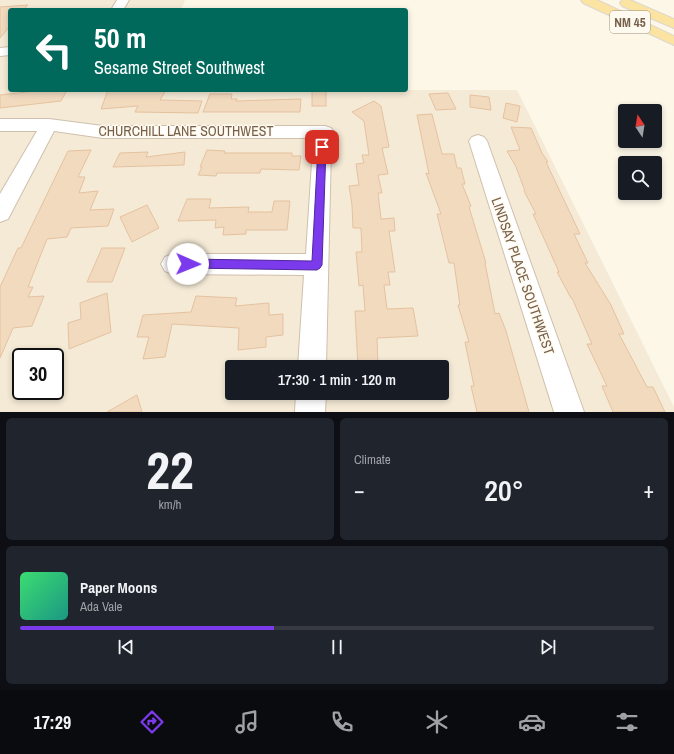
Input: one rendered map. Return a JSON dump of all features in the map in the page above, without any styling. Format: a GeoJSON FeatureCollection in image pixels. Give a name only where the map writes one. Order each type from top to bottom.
{"type":"FeatureCollection","features":[{"type":"Feature","properties":{"kind":"main road","name":"NM 45"},"geometry":{"type":"LineString","coordinates":[[587,0],[674,42]]}},
{"type":"Feature","properties":{"kind":"main road","name":"NM 45"},"geometry":{"type":"LineString","coordinates":[[620,0],[674,24]]}},
{"type":"Feature","properties":{"kind":"street","name":"CHURCHILL LANE SOUTHWEST"},"geometry":{"type":"LineString","coordinates":[[0,125],[49,125],[103,132],[325,132],[322,147],[317,265]]}},
{"type":"Feature","properties":{"kind":"street"},"geometry":{"type":"LineString","coordinates":[[0,213],[49,125]]}},
{"type":"Feature","properties":{"kind":"street","name":"LINDSAY PLACE SOUTHWEST"},"geometry":{"type":"LineString","coordinates":[[478,141],[569,412]]}},
{"type":"Feature","properties":{"kind":"street"},"geometry":{"type":"LineString","coordinates":[[173,264],[317,265],[312,360]]}},
{"type":"Feature","properties":{"kind":"street"},"geometry":{"type":"LineString","coordinates":[[310,412],[311,400]]}},
{"type":"Feature","properties":{"kind":"shaded area"},"geometry":{"type":"Polygon","coordinates":[[[0,0],[185,0],[182,8],[8,8],[8,92],[408,92],[408,90],[517,90],[674,407],[674,412],[0,412],[0,0]]]}},
{"type":"Feature","properties":{"kind":"building"},"geometry":{"type":"Polygon","coordinates":[[[28,5],[25,8],[8,8],[8,28],[0,38],[0,7],[28,5]]]}},
{"type":"Feature","properties":{"kind":"building"},"geometry":{"type":"Polygon","coordinates":[[[27,92],[66,92],[61,101],[0,108],[0,95],[27,92]]]}},
{"type":"Feature","properties":{"kind":"building"},"geometry":{"type":"Polygon","coordinates":[[[107,92],[165,92],[160,100],[202,101],[198,113],[135,112],[138,106],[101,109],[107,92]]]}},
{"type":"Feature","properties":{"kind":"building"},"geometry":{"type":"Polygon","coordinates":[[[312,92],[326,92],[326,106],[312,106],[312,92]]]}},
{"type":"Feature","properties":{"kind":"building"},"geometry":{"type":"Polygon","coordinates":[[[448,93],[456,109],[436,110],[429,94],[448,93]]]}},
{"type":"Feature","properties":{"kind":"building"},"geometry":{"type":"Polygon","coordinates":[[[210,94],[232,94],[231,99],[237,99],[236,101],[301,99],[300,112],[203,112],[210,94]]]}},
{"type":"Feature","properties":{"kind":"building"},"geometry":{"type":"Polygon","coordinates":[[[470,95],[489,97],[491,110],[470,107],[470,95]]]}},
{"type":"Feature","properties":{"kind":"building"},"geometry":{"type":"Polygon","coordinates":[[[374,101],[381,106],[389,147],[382,148],[388,174],[378,175],[382,193],[378,193],[381,219],[394,218],[395,231],[389,231],[395,272],[388,272],[390,285],[384,285],[387,309],[413,308],[418,336],[377,338],[378,360],[358,360],[355,311],[365,311],[363,285],[359,286],[356,252],[362,252],[361,228],[353,228],[349,186],[359,185],[356,164],[364,163],[362,155],[369,155],[364,121],[352,112],[374,101]]]}},
{"type":"Feature","properties":{"kind":"building"},"geometry":{"type":"Polygon","coordinates":[[[506,103],[520,106],[517,122],[503,118],[506,103]]]}},
{"type":"Feature","properties":{"kind":"building"},"geometry":{"type":"Polygon","coordinates":[[[432,114],[442,154],[454,154],[457,168],[461,168],[465,184],[462,184],[471,206],[469,207],[486,263],[495,314],[499,313],[506,331],[529,412],[477,412],[471,386],[474,386],[465,342],[469,342],[458,305],[460,305],[454,263],[449,263],[437,214],[441,214],[426,173],[429,174],[417,115],[432,114]]]}},
{"type":"Feature","properties":{"kind":"building"},"geometry":{"type":"Polygon","coordinates":[[[511,127],[531,128],[580,234],[574,234],[588,263],[585,263],[611,305],[624,334],[619,334],[647,387],[653,387],[665,412],[613,412],[602,386],[607,386],[587,344],[592,344],[572,298],[557,272],[559,272],[533,214],[536,214],[524,191],[516,167],[507,151],[520,150],[511,127]]]}},
{"type":"Feature","properties":{"kind":"building"},"geometry":{"type":"Polygon","coordinates":[[[91,150],[78,177],[85,177],[79,193],[98,191],[90,210],[114,209],[108,226],[71,228],[67,237],[47,239],[28,287],[33,287],[28,297],[44,296],[32,326],[13,328],[0,358],[0,287],[18,248],[21,248],[68,151],[91,150]]]}},
{"type":"Feature","properties":{"kind":"building"},"geometry":{"type":"Polygon","coordinates":[[[207,150],[225,151],[224,153],[292,153],[292,156],[301,156],[299,170],[261,169],[260,173],[217,173],[216,176],[198,175],[207,150]]]}},
{"type":"Feature","properties":{"kind":"building"},"geometry":{"type":"Polygon","coordinates":[[[148,152],[146,157],[185,152],[184,165],[113,167],[120,153],[148,152]]]}},
{"type":"Feature","properties":{"kind":"building"},"geometry":{"type":"Polygon","coordinates":[[[187,199],[211,199],[209,208],[249,207],[248,212],[272,212],[274,201],[290,201],[287,230],[246,230],[246,234],[223,235],[224,227],[215,228],[216,220],[178,221],[187,199]]]}},
{"type":"Feature","properties":{"kind":"building"},"geometry":{"type":"Polygon","coordinates":[[[147,205],[159,228],[132,242],[120,217],[147,205]]]}},
{"type":"Feature","properties":{"kind":"building"},"geometry":{"type":"Polygon","coordinates":[[[102,248],[125,248],[112,282],[87,282],[102,248]]]}},
{"type":"Feature","properties":{"kind":"building"},"geometry":{"type":"Polygon","coordinates":[[[107,293],[111,332],[69,349],[68,323],[81,319],[80,303],[107,293]]]}},
{"type":"Feature","properties":{"kind":"building"},"geometry":{"type":"Polygon","coordinates":[[[196,296],[237,298],[235,306],[269,303],[269,315],[283,314],[283,335],[266,337],[266,347],[238,350],[239,328],[172,324],[165,357],[143,359],[149,337],[137,337],[143,315],[191,312],[196,296]]]}},
{"type":"Feature","properties":{"kind":"building"},"geometry":{"type":"Polygon","coordinates":[[[137,395],[142,412],[107,412],[137,395]]]}},
{"type":"Feature","properties":{"kind":"route"},"geometry":{"type":"LineString","coordinates":[[188,264],[317,265],[322,147]]}}]}
